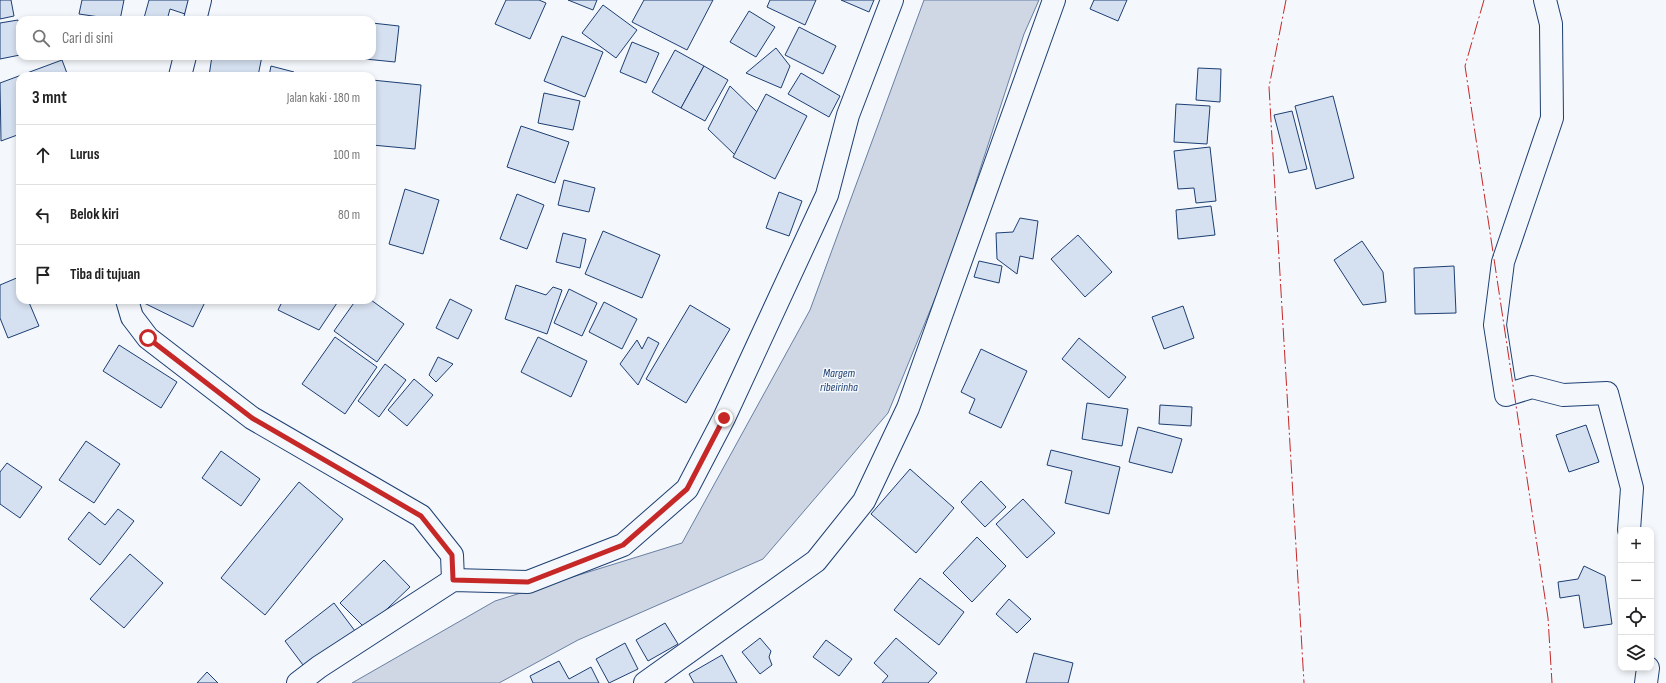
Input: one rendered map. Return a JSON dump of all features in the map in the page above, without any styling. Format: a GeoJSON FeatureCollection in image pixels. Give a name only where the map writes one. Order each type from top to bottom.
{"type":"FeatureCollection","features":[{"type":"Feature","properties":{"kind":"street"},"geometry":{"type":"LineString","coordinates":[[196,16],[200,0]]}},
{"type":"Feature","properties":{"kind":"street"},"geometry":{"type":"LineString","coordinates":[[298,683],[453,580],[528,582],[623,545],[687,489],[724,418],[791,269],[827,194],[848,115],[892,0]]}},
{"type":"Feature","properties":{"kind":"street"},"geometry":{"type":"LineString","coordinates":[[645,683],[816,561],[864,500],[908,408],[1054,0]]}},
{"type":"Feature","properties":{"kind":"street"},"geometry":{"type":"LineString","coordinates":[[1545,0],[1551,24],[1552,118],[1503,262],[1495,325],[1506,395],[1532,387],[1563,395],[1607,393],[1632,488],[1629,527]]}},
{"type":"Feature","properties":{"kind":"street"},"geometry":{"type":"LineString","coordinates":[[181,72],[184,60]]}},
{"type":"Feature","properties":{"kind":"street"},"geometry":{"type":"LineString","coordinates":[[128,304],[132,317],[148,338],[252,418],[421,516],[452,555],[453,580]]}},
{"type":"Feature","properties":{"kind":"street"},"geometry":{"type":"LineString","coordinates":[[1646,683],[1648,671]]}},
{"type":"Feature","properties":{"kind":"water","name":"Margem ribeirinha"},"geometry":{"type":"Polygon","coordinates":[[[924,0],[1039,0],[1024,34],[950,262],[888,413],[763,559],[578,640],[499,683],[352,683],[495,601],[682,543],[810,310],[924,0]]]}},
{"type":"Feature","properties":{"kind":"building"},"geometry":{"type":"Polygon","coordinates":[[[0,0],[11,0],[14,16],[0,19],[0,0]]]}},
{"type":"Feature","properties":{"kind":"building"},"geometry":{"type":"Polygon","coordinates":[[[82,0],[124,0],[121,16],[93,16],[79,14],[82,0]]]}},
{"type":"Feature","properties":{"kind":"building"},"geometry":{"type":"Polygon","coordinates":[[[149,0],[189,0],[185,14],[170,9],[168,16],[145,16],[149,0]]]}},
{"type":"Feature","properties":{"kind":"building"},"geometry":{"type":"Polygon","coordinates":[[[506,0],[539,0],[546,3],[530,39],[495,24],[506,0]]]}},
{"type":"Feature","properties":{"kind":"building"},"geometry":{"type":"Polygon","coordinates":[[[568,0],[597,0],[593,10],[568,0]]]}},
{"type":"Feature","properties":{"kind":"building"},"geometry":{"type":"Polygon","coordinates":[[[644,0],[713,0],[687,50],[632,22],[644,0]]]}},
{"type":"Feature","properties":{"kind":"building"},"geometry":{"type":"Polygon","coordinates":[[[770,0],[816,0],[805,25],[767,7],[770,0]]]}},
{"type":"Feature","properties":{"kind":"building"},"geometry":{"type":"Polygon","coordinates":[[[841,0],[874,0],[869,12],[841,0]]]}},
{"type":"Feature","properties":{"kind":"building"},"geometry":{"type":"Polygon","coordinates":[[[1094,0],[1127,0],[1118,21],[1090,9],[1094,0]]]}},
{"type":"Feature","properties":{"kind":"building"},"geometry":{"type":"Polygon","coordinates":[[[603,5],[637,30],[616,58],[582,33],[603,5]]]}},
{"type":"Feature","properties":{"kind":"building"},"geometry":{"type":"Polygon","coordinates":[[[749,11],[775,27],[756,57],[730,42],[749,11]]]}},
{"type":"Feature","properties":{"kind":"building"},"geometry":{"type":"Polygon","coordinates":[[[16,20],[16,56],[0,59],[0,23],[16,20]]]}},
{"type":"Feature","properties":{"kind":"building"},"geometry":{"type":"Polygon","coordinates":[[[376,23],[399,26],[395,62],[375,60],[376,23]]]}},
{"type":"Feature","properties":{"kind":"building"},"geometry":{"type":"Polygon","coordinates":[[[799,27],[836,46],[823,74],[785,55],[799,27]]]}},
{"type":"Feature","properties":{"kind":"building"},"geometry":{"type":"Polygon","coordinates":[[[562,36],[603,52],[585,97],[544,81],[562,36]]]}},
{"type":"Feature","properties":{"kind":"building"},"geometry":{"type":"Polygon","coordinates":[[[632,42],[659,53],[646,83],[620,72],[632,42]]]}},
{"type":"Feature","properties":{"kind":"building"},"geometry":{"type":"Polygon","coordinates":[[[776,48],[790,66],[781,88],[746,73],[776,48]]]}},
{"type":"Feature","properties":{"kind":"building"},"geometry":{"type":"Polygon","coordinates":[[[675,50],[704,66],[681,108],[652,92],[675,50]]]}},
{"type":"Feature","properties":{"kind":"building"},"geometry":{"type":"Polygon","coordinates":[[[62,60],[66,72],[30,72],[62,60]]]}},
{"type":"Feature","properties":{"kind":"building"},"geometry":{"type":"Polygon","coordinates":[[[211,60],[261,60],[259,72],[210,72],[211,60]]]}},
{"type":"Feature","properties":{"kind":"building"},"geometry":{"type":"Polygon","coordinates":[[[271,66],[294,72],[270,72],[271,66]]]}},
{"type":"Feature","properties":{"kind":"building"},"geometry":{"type":"Polygon","coordinates":[[[704,66],[728,80],[705,121],[681,108],[704,66]]]}},
{"type":"Feature","properties":{"kind":"building"},"geometry":{"type":"Polygon","coordinates":[[[1198,68],[1221,69],[1220,102],[1196,100],[1198,68]]]}},
{"type":"Feature","properties":{"kind":"building"},"geometry":{"type":"Polygon","coordinates":[[[801,73],[840,96],[829,117],[788,94],[801,73]]]}},
{"type":"Feature","properties":{"kind":"building"},"geometry":{"type":"Polygon","coordinates":[[[16,77],[16,135],[1,141],[0,83],[16,77]]]}},
{"type":"Feature","properties":{"kind":"building"},"geometry":{"type":"Polygon","coordinates":[[[376,80],[421,85],[415,149],[376,145],[376,80]]]}},
{"type":"Feature","properties":{"kind":"building"},"geometry":{"type":"Polygon","coordinates":[[[730,86],[757,112],[735,155],[708,129],[730,86]]]}},
{"type":"Feature","properties":{"kind":"building"},"geometry":{"type":"Polygon","coordinates":[[[544,93],[580,101],[573,130],[538,123],[544,93]]]}},
{"type":"Feature","properties":{"kind":"building"},"geometry":{"type":"Polygon","coordinates":[[[766,94],[807,116],[775,179],[733,157],[766,94]]]}},
{"type":"Feature","properties":{"kind":"building"},"geometry":{"type":"Polygon","coordinates":[[[1333,96],[1354,178],[1316,189],[1295,106],[1333,96]]]}},
{"type":"Feature","properties":{"kind":"building"},"geometry":{"type":"Polygon","coordinates":[[[1176,104],[1210,106],[1207,144],[1174,142],[1176,104]]]}},
{"type":"Feature","properties":{"kind":"building"},"geometry":{"type":"Polygon","coordinates":[[[1292,111],[1307,169],[1289,173],[1274,115],[1292,111]]]}},
{"type":"Feature","properties":{"kind":"building"},"geometry":{"type":"Polygon","coordinates":[[[521,126],[569,142],[555,183],[507,167],[521,126]]]}},
{"type":"Feature","properties":{"kind":"building"},"geometry":{"type":"Polygon","coordinates":[[[1210,147],[1216,201],[1196,203],[1194,188],[1178,189],[1174,151],[1210,147]]]}},
{"type":"Feature","properties":{"kind":"building"},"geometry":{"type":"Polygon","coordinates":[[[564,180],[595,188],[589,212],[558,205],[564,180]]]}},
{"type":"Feature","properties":{"kind":"building"},"geometry":{"type":"Polygon","coordinates":[[[405,189],[439,200],[423,254],[389,244],[405,189]]]}},
{"type":"Feature","properties":{"kind":"building"},"geometry":{"type":"Polygon","coordinates":[[[779,192],[802,201],[789,236],[766,228],[779,192]]]}},
{"type":"Feature","properties":{"kind":"building"},"geometry":{"type":"Polygon","coordinates":[[[517,194],[544,205],[527,249],[500,239],[517,194]]]}},
{"type":"Feature","properties":{"kind":"building"},"geometry":{"type":"Polygon","coordinates":[[[1211,206],[1215,235],[1178,239],[1176,210],[1211,206]]]}},
{"type":"Feature","properties":{"kind":"building"},"geometry":{"type":"Polygon","coordinates":[[[1020,218],[1038,221],[1033,259],[1020,256],[1017,274],[997,259],[996,233],[1013,232],[1020,218]]]}},
{"type":"Feature","properties":{"kind":"building"},"geometry":{"type":"Polygon","coordinates":[[[603,231],[660,255],[642,298],[585,274],[603,231]]]}},
{"type":"Feature","properties":{"kind":"building"},"geometry":{"type":"Polygon","coordinates":[[[563,233],[586,239],[580,268],[556,262],[563,233]]]}},
{"type":"Feature","properties":{"kind":"building"},"geometry":{"type":"Polygon","coordinates":[[[1078,235],[1112,272],[1085,297],[1051,259],[1078,235]]]}},
{"type":"Feature","properties":{"kind":"building"},"geometry":{"type":"Polygon","coordinates":[[[1362,241],[1383,272],[1386,302],[1363,305],[1334,260],[1362,241]]]}},
{"type":"Feature","properties":{"kind":"building"},"geometry":{"type":"Polygon","coordinates":[[[979,261],[1002,266],[999,283],[974,277],[979,261]]]}},
{"type":"Feature","properties":{"kind":"building"},"geometry":{"type":"Polygon","coordinates":[[[1454,266],[1456,313],[1415,314],[1414,268],[1454,266]]]}},
{"type":"Feature","properties":{"kind":"building"},"geometry":{"type":"Polygon","coordinates":[[[16,278],[16,304],[30,304],[39,326],[8,338],[0,318],[0,285],[16,278]]]}},
{"type":"Feature","properties":{"kind":"building"},"geometry":{"type":"Polygon","coordinates":[[[516,285],[546,295],[553,287],[562,290],[547,334],[505,319],[516,285]]]}},
{"type":"Feature","properties":{"kind":"building"},"geometry":{"type":"Polygon","coordinates":[[[569,289],[597,303],[582,336],[554,323],[569,289]]]}},
{"type":"Feature","properties":{"kind":"building"},"geometry":{"type":"Polygon","coordinates":[[[450,299],[472,310],[458,339],[436,328],[450,299]]]}},
{"type":"Feature","properties":{"kind":"building"},"geometry":{"type":"Polygon","coordinates":[[[604,302],[637,319],[622,349],[589,332],[604,302]]]}},
{"type":"Feature","properties":{"kind":"building"},"geometry":{"type":"Polygon","coordinates":[[[146,304],[204,304],[193,327],[146,304]]]}},
{"type":"Feature","properties":{"kind":"building"},"geometry":{"type":"Polygon","coordinates":[[[281,304],[336,304],[319,330],[278,310],[281,304]]]}},
{"type":"Feature","properties":{"kind":"building"},"geometry":{"type":"Polygon","coordinates":[[[353,304],[376,304],[404,324],[377,362],[334,331],[353,304]]]}},
{"type":"Feature","properties":{"kind":"building"},"geometry":{"type":"Polygon","coordinates":[[[690,305],[730,329],[686,403],[646,379],[690,305]]]}},
{"type":"Feature","properties":{"kind":"building"},"geometry":{"type":"Polygon","coordinates":[[[1183,306],[1194,338],[1164,349],[1152,317],[1183,306]]]}},
{"type":"Feature","properties":{"kind":"building"},"geometry":{"type":"Polygon","coordinates":[[[335,337],[377,367],[345,414],[302,384],[335,337]]]}},
{"type":"Feature","properties":{"kind":"building"},"geometry":{"type":"Polygon","coordinates":[[[538,337],[587,361],[571,397],[521,372],[538,337]]]}},
{"type":"Feature","properties":{"kind":"building"},"geometry":{"type":"Polygon","coordinates":[[[648,337],[659,343],[638,385],[620,364],[637,340],[642,349],[648,337]]]}},
{"type":"Feature","properties":{"kind":"building"},"geometry":{"type":"Polygon","coordinates":[[[1079,338],[1126,377],[1109,398],[1062,359],[1079,338]]]}},
{"type":"Feature","properties":{"kind":"building"},"geometry":{"type":"Polygon","coordinates":[[[119,345],[177,382],[161,408],[103,371],[119,345]]]}},
{"type":"Feature","properties":{"kind":"building"},"geometry":{"type":"Polygon","coordinates":[[[981,349],[1027,371],[1001,428],[969,413],[975,399],[961,392],[981,349]]]}},
{"type":"Feature","properties":{"kind":"building"},"geometry":{"type":"Polygon","coordinates":[[[438,357],[453,364],[436,382],[429,375],[438,357]]]}},
{"type":"Feature","properties":{"kind":"building"},"geometry":{"type":"Polygon","coordinates":[[[385,364],[406,380],[379,417],[358,401],[385,364]]]}},
{"type":"Feature","properties":{"kind":"building"},"geometry":{"type":"Polygon","coordinates":[[[414,379],[433,395],[407,426],[388,410],[414,379]]]}},
{"type":"Feature","properties":{"kind":"building"},"geometry":{"type":"Polygon","coordinates":[[[1087,403],[1128,409],[1122,446],[1082,439],[1087,403]]]}},
{"type":"Feature","properties":{"kind":"building"},"geometry":{"type":"Polygon","coordinates":[[[1160,405],[1192,407],[1191,426],[1159,424],[1160,405]]]}},
{"type":"Feature","properties":{"kind":"building"},"geometry":{"type":"Polygon","coordinates":[[[1586,425],[1599,462],[1569,472],[1556,435],[1586,425]]]}},
{"type":"Feature","properties":{"kind":"building"},"geometry":{"type":"Polygon","coordinates":[[[1138,427],[1182,439],[1172,473],[1129,462],[1138,427]]]}},
{"type":"Feature","properties":{"kind":"building"},"geometry":{"type":"Polygon","coordinates":[[[86,441],[120,464],[94,503],[59,480],[86,441]]]}},
{"type":"Feature","properties":{"kind":"building"},"geometry":{"type":"Polygon","coordinates":[[[1051,450],[1120,467],[1109,514],[1065,503],[1072,471],[1047,465],[1051,450]]]}},
{"type":"Feature","properties":{"kind":"building"},"geometry":{"type":"Polygon","coordinates":[[[221,451],[260,479],[241,506],[202,478],[221,451]]]}},
{"type":"Feature","properties":{"kind":"building"},"geometry":{"type":"Polygon","coordinates":[[[7,463],[42,487],[20,518],[0,504],[0,472],[7,463]]]}},
{"type":"Feature","properties":{"kind":"building"},"geometry":{"type":"Polygon","coordinates":[[[910,469],[954,508],[916,553],[871,514],[910,469]]]}},
{"type":"Feature","properties":{"kind":"building"},"geometry":{"type":"Polygon","coordinates":[[[981,481],[1006,507],[985,527],[961,502],[981,481]]]}},
{"type":"Feature","properties":{"kind":"building"},"geometry":{"type":"Polygon","coordinates":[[[299,482],[343,519],[265,615],[221,578],[299,482]]]}},
{"type":"Feature","properties":{"kind":"building"},"geometry":{"type":"Polygon","coordinates":[[[1023,499],[1055,533],[1027,558],[996,524],[1023,499]]]}},
{"type":"Feature","properties":{"kind":"building"},"geometry":{"type":"Polygon","coordinates":[[[118,509],[134,521],[100,565],[68,539],[89,512],[105,525],[118,509]]]}},
{"type":"Feature","properties":{"kind":"building"},"geometry":{"type":"Polygon","coordinates":[[[977,537],[1006,566],[972,602],[943,573],[977,537]]]}},
{"type":"Feature","properties":{"kind":"building"},"geometry":{"type":"Polygon","coordinates":[[[130,554],[163,583],[124,628],[90,599],[130,554]]]}},
{"type":"Feature","properties":{"kind":"building"},"geometry":{"type":"Polygon","coordinates":[[[384,560],[410,587],[366,629],[340,603],[384,560]]]}},
{"type":"Feature","properties":{"kind":"building"},"geometry":{"type":"Polygon","coordinates":[[[1584,566],[1605,576],[1612,624],[1584,628],[1579,595],[1560,598],[1558,582],[1578,579],[1584,566]]]}},
{"type":"Feature","properties":{"kind":"building"},"geometry":{"type":"Polygon","coordinates":[[[920,578],[964,612],[939,645],[894,610],[920,578]]]}},
{"type":"Feature","properties":{"kind":"building"},"geometry":{"type":"Polygon","coordinates":[[[1009,599],[1031,619],[1017,633],[996,614],[1009,599]]]}},
{"type":"Feature","properties":{"kind":"building"},"geometry":{"type":"Polygon","coordinates":[[[334,603],[355,631],[306,669],[285,641],[334,603]]]}},
{"type":"Feature","properties":{"kind":"building"},"geometry":{"type":"Polygon","coordinates":[[[665,623],[678,644],[648,661],[636,640],[665,623]]]}},
{"type":"Feature","properties":{"kind":"building"},"geometry":{"type":"Polygon","coordinates":[[[760,638],[771,651],[769,657],[772,665],[760,674],[742,652],[760,638]]]}},
{"type":"Feature","properties":{"kind":"building"},"geometry":{"type":"Polygon","coordinates":[[[896,638],[937,673],[928,683],[882,683],[888,676],[874,663],[896,638]]]}},
{"type":"Feature","properties":{"kind":"building"},"geometry":{"type":"Polygon","coordinates":[[[826,640],[852,659],[839,676],[813,657],[826,640]]]}},
{"type":"Feature","properties":{"kind":"building"},"geometry":{"type":"Polygon","coordinates":[[[625,643],[638,669],[609,683],[596,659],[625,643]]]}},
{"type":"Feature","properties":{"kind":"building"},"geometry":{"type":"Polygon","coordinates":[[[1034,653],[1073,663],[1068,683],[1026,683],[1034,653]]]}},
{"type":"Feature","properties":{"kind":"building"},"geometry":{"type":"Polygon","coordinates":[[[722,655],[737,683],[694,683],[689,674],[722,655]]]}},
{"type":"Feature","properties":{"kind":"building"},"geometry":{"type":"Polygon","coordinates":[[[559,661],[569,679],[591,667],[599,683],[533,683],[530,676],[559,661]]]}},
{"type":"Feature","properties":{"kind":"building"},"geometry":{"type":"Polygon","coordinates":[[[207,672],[218,683],[197,683],[207,672]]]}},
{"type":"Feature","properties":{"kind":"power"},"geometry":{"type":"LineString","coordinates":[[1286,0],[1269,87],[1304,683]]}},
{"type":"Feature","properties":{"kind":"power"},"geometry":{"type":"LineString","coordinates":[[1484,0],[1465,66],[1548,618],[1552,683]]}},
{"type":"Feature","properties":{"kind":"route"},"geometry":{"type":"LineString","coordinates":[[148,338],[252,418],[421,516],[452,555],[453,580],[528,582],[623,545],[687,489],[724,418]]}}]}
